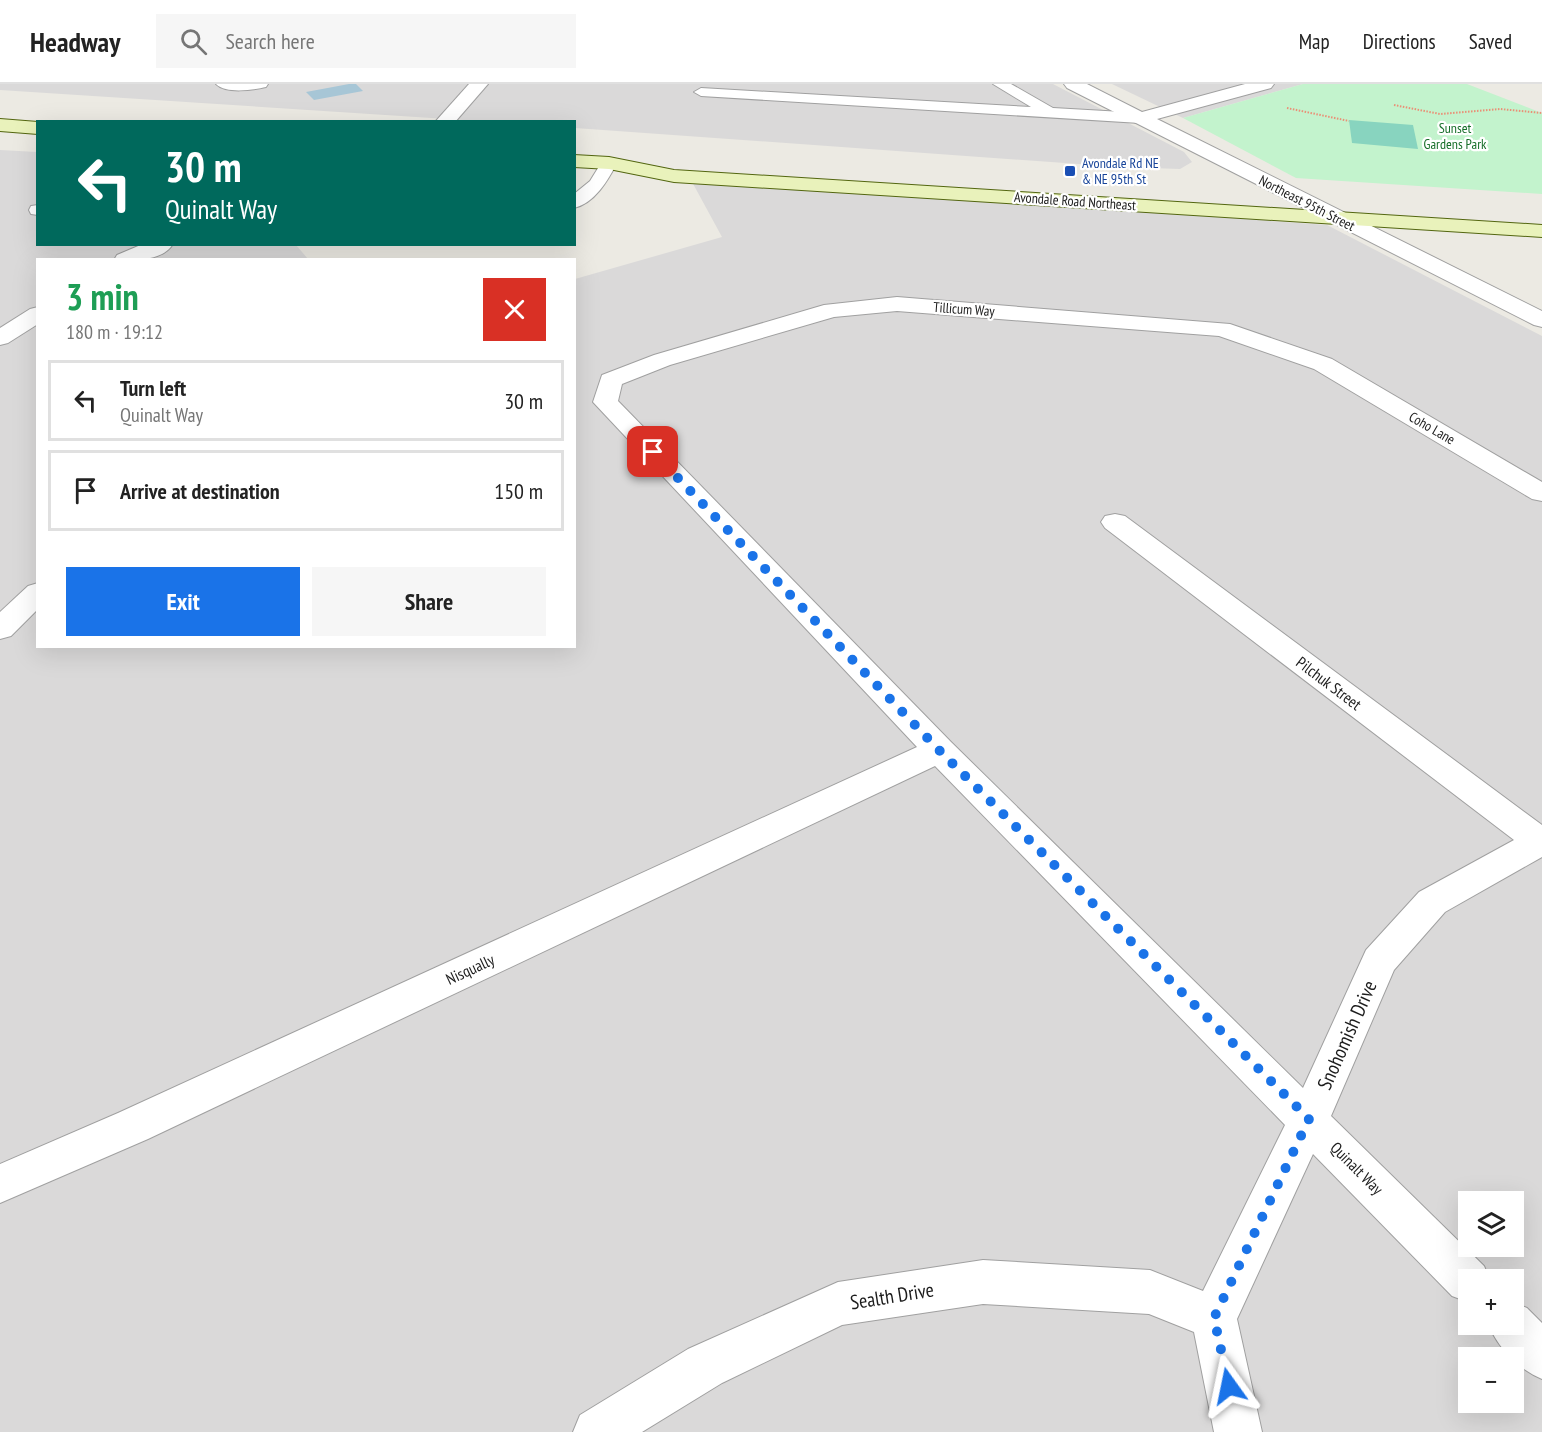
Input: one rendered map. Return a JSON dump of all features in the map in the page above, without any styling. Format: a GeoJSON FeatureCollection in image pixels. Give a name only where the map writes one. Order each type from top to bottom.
{"type":"FeatureCollection","features":[{"type":"Feature","properties":{"kind":"main road"},"geometry":{"type":"LineString","coordinates":[[0,125],[36,128]]}},
{"type":"Feature","properties":{"kind":"main road","name":"Avondale Road Northeast"},"geometry":{"type":"LineString","coordinates":[[609,163],[669,157],[752,162]]}},
{"type":"Feature","properties":{"kind":"main road","name":"Avondale Road Northeast"},"geometry":{"type":"LineString","coordinates":[[576,161],[609,163],[674,176],[1542,231]]}},
{"type":"Feature","properties":{"kind":"main road"},"geometry":{"type":"LineString","coordinates":[[1248,192],[1348,199]]}},
{"type":"Feature","properties":{"kind":"main road"},"geometry":{"type":"LineString","coordinates":[[1425,204],[1542,212]]}},
{"type":"Feature","properties":{"kind":"street"},"geometry":{"type":"LineString","coordinates":[[446,120],[478,84]]}},
{"type":"Feature","properties":{"kind":"street","name":"Northeast 95th Street"},"geometry":{"type":"LineString","coordinates":[[1073,84],[1542,320]]}},
{"type":"Feature","properties":{"kind":"street"},"geometry":{"type":"LineString","coordinates":[[1140,118],[1230,88],[1264,84]]}},
{"type":"Feature","properties":{"kind":"street"},"geometry":{"type":"LineString","coordinates":[[130,258],[158,246]]}},
{"type":"Feature","properties":{"kind":"street","name":"Tillicum Way"},"geometry":{"type":"LineString","coordinates":[[611,380],[662,360],[832,310],[897,304],[1222,328],[1323,364]]}},
{"type":"Feature","properties":{"kind":"street"},"geometry":{"type":"LineString","coordinates":[[0,338],[35,317]]}},
{"type":"Feature","properties":{"kind":"street","name":"Coho Lane"},"geometry":{"type":"LineString","coordinates":[[1323,364],[1542,493]]}},
{"type":"Feature","properties":{"kind":"street","name":"Quinalt Way"},"geometry":{"type":"LineString","coordinates":[[611,380],[605,402],[939,750],[1458,1271]]}},
{"type":"Feature","properties":{"kind":"street","name":"Pilchuk Street"},"geometry":{"type":"LineString","coordinates":[[1115,522],[1541,842]]}},
{"type":"Feature","properties":{"kind":"street"},"geometry":{"type":"LineString","coordinates":[[0,629],[36,594]]}},
{"type":"Feature","properties":{"kind":"street","name":"Nisqually"},"geometry":{"type":"LineString","coordinates":[[0,1184],[133,1126],[939,750]]}},
{"type":"Feature","properties":{"kind":"street","name":"Snohomish Drive"},"geometry":{"type":"LineString","coordinates":[[1214,1318],[1309,1119],[1379,962],[1432,902],[1541,842]]}},
{"type":"Feature","properties":{"kind":"street","name":"Sealth Drive"},"geometry":{"type":"LineString","coordinates":[[597,1432],[705,1366],[838,1304],[983,1282],[1150,1292],[1214,1318]]}},
{"type":"Feature","properties":{"kind":"street"},"geometry":{"type":"LineString","coordinates":[[1214,1318],[1239,1432]]}},
{"type":"Feature","properties":{"kind":"street"},"geometry":{"type":"LineString","coordinates":[[1522,1335],[1542,1356]]}},
{"type":"Feature","properties":{"kind":"lane"},"geometry":{"type":"LineString","coordinates":[[224,84],[251,86],[261,84]]}},
{"type":"Feature","properties":{"kind":"lane"},"geometry":{"type":"LineString","coordinates":[[1000,84],[1052,112]]}},
{"type":"Feature","properties":{"kind":"lane"},"geometry":{"type":"LineString","coordinates":[[701,92],[1140,118]]}},
{"type":"Feature","properties":{"kind":"lane"},"geometry":{"type":"LineString","coordinates":[[576,201],[597,184],[609,163]]}},
{"type":"Feature","properties":{"kind":"path"},"geometry":{"type":"LineString","coordinates":[[1394,105],[1440,114],[1500,109],[1542,113]]}},
{"type":"Feature","properties":{"kind":"path"},"geometry":{"type":"LineString","coordinates":[[1286,107],[1349,121]]}},
{"type":"Feature","properties":{"kind":"shaded area"},"geometry":{"type":"Polygon","coordinates":[[[0,84],[1053,84],[1184,152],[1192,162],[1180,169],[1121,167],[576,128],[576,120],[463,120],[0,90],[0,84]]]}},
{"type":"Feature","properties":{"kind":"shaded area"},"geometry":{"type":"Polygon","coordinates":[[[1112,84],[1303,84],[1183,118],[1112,84]]]}},
{"type":"Feature","properties":{"kind":"shaded area"},"geometry":{"type":"Polygon","coordinates":[[[0,150],[36,152],[36,246],[297,246],[307,258],[36,258],[36,648],[576,648],[576,279],[722,237],[691,180],[1327,225],[1542,336],[1542,1432],[0,1432],[0,150]]]}},
{"type":"Feature","properties":{"kind":"green space","name":"Sunset Gardens Park"},"geometry":{"type":"Polygon","coordinates":[[[1303,84],[1467,84],[1542,113],[1542,194],[1296,178],[1183,118],[1303,84]]]}},
{"type":"Feature","properties":{"kind":"green space"},"geometry":{"type":"Polygon","coordinates":[[[1349,120],[1413,125],[1418,149],[1352,143],[1349,120]]]}},
{"type":"Feature","properties":{"kind":"water"},"geometry":{"type":"Polygon","coordinates":[[[356,84],[363,91],[314,100],[306,92],[356,84]]]}},
{"type":"Feature","properties":{"kind":"place","name":"Avondale Rd NE & NE 95th St"},"geometry":{"type":"Point","coordinates":[1070,171]}},
{"type":"Feature","properties":{"kind":"route"},"geometry":{"type":"LineString","coordinates":[[653,452],[939,750],[1309,1119],[1214,1318],[1229,1386]]}}]}
